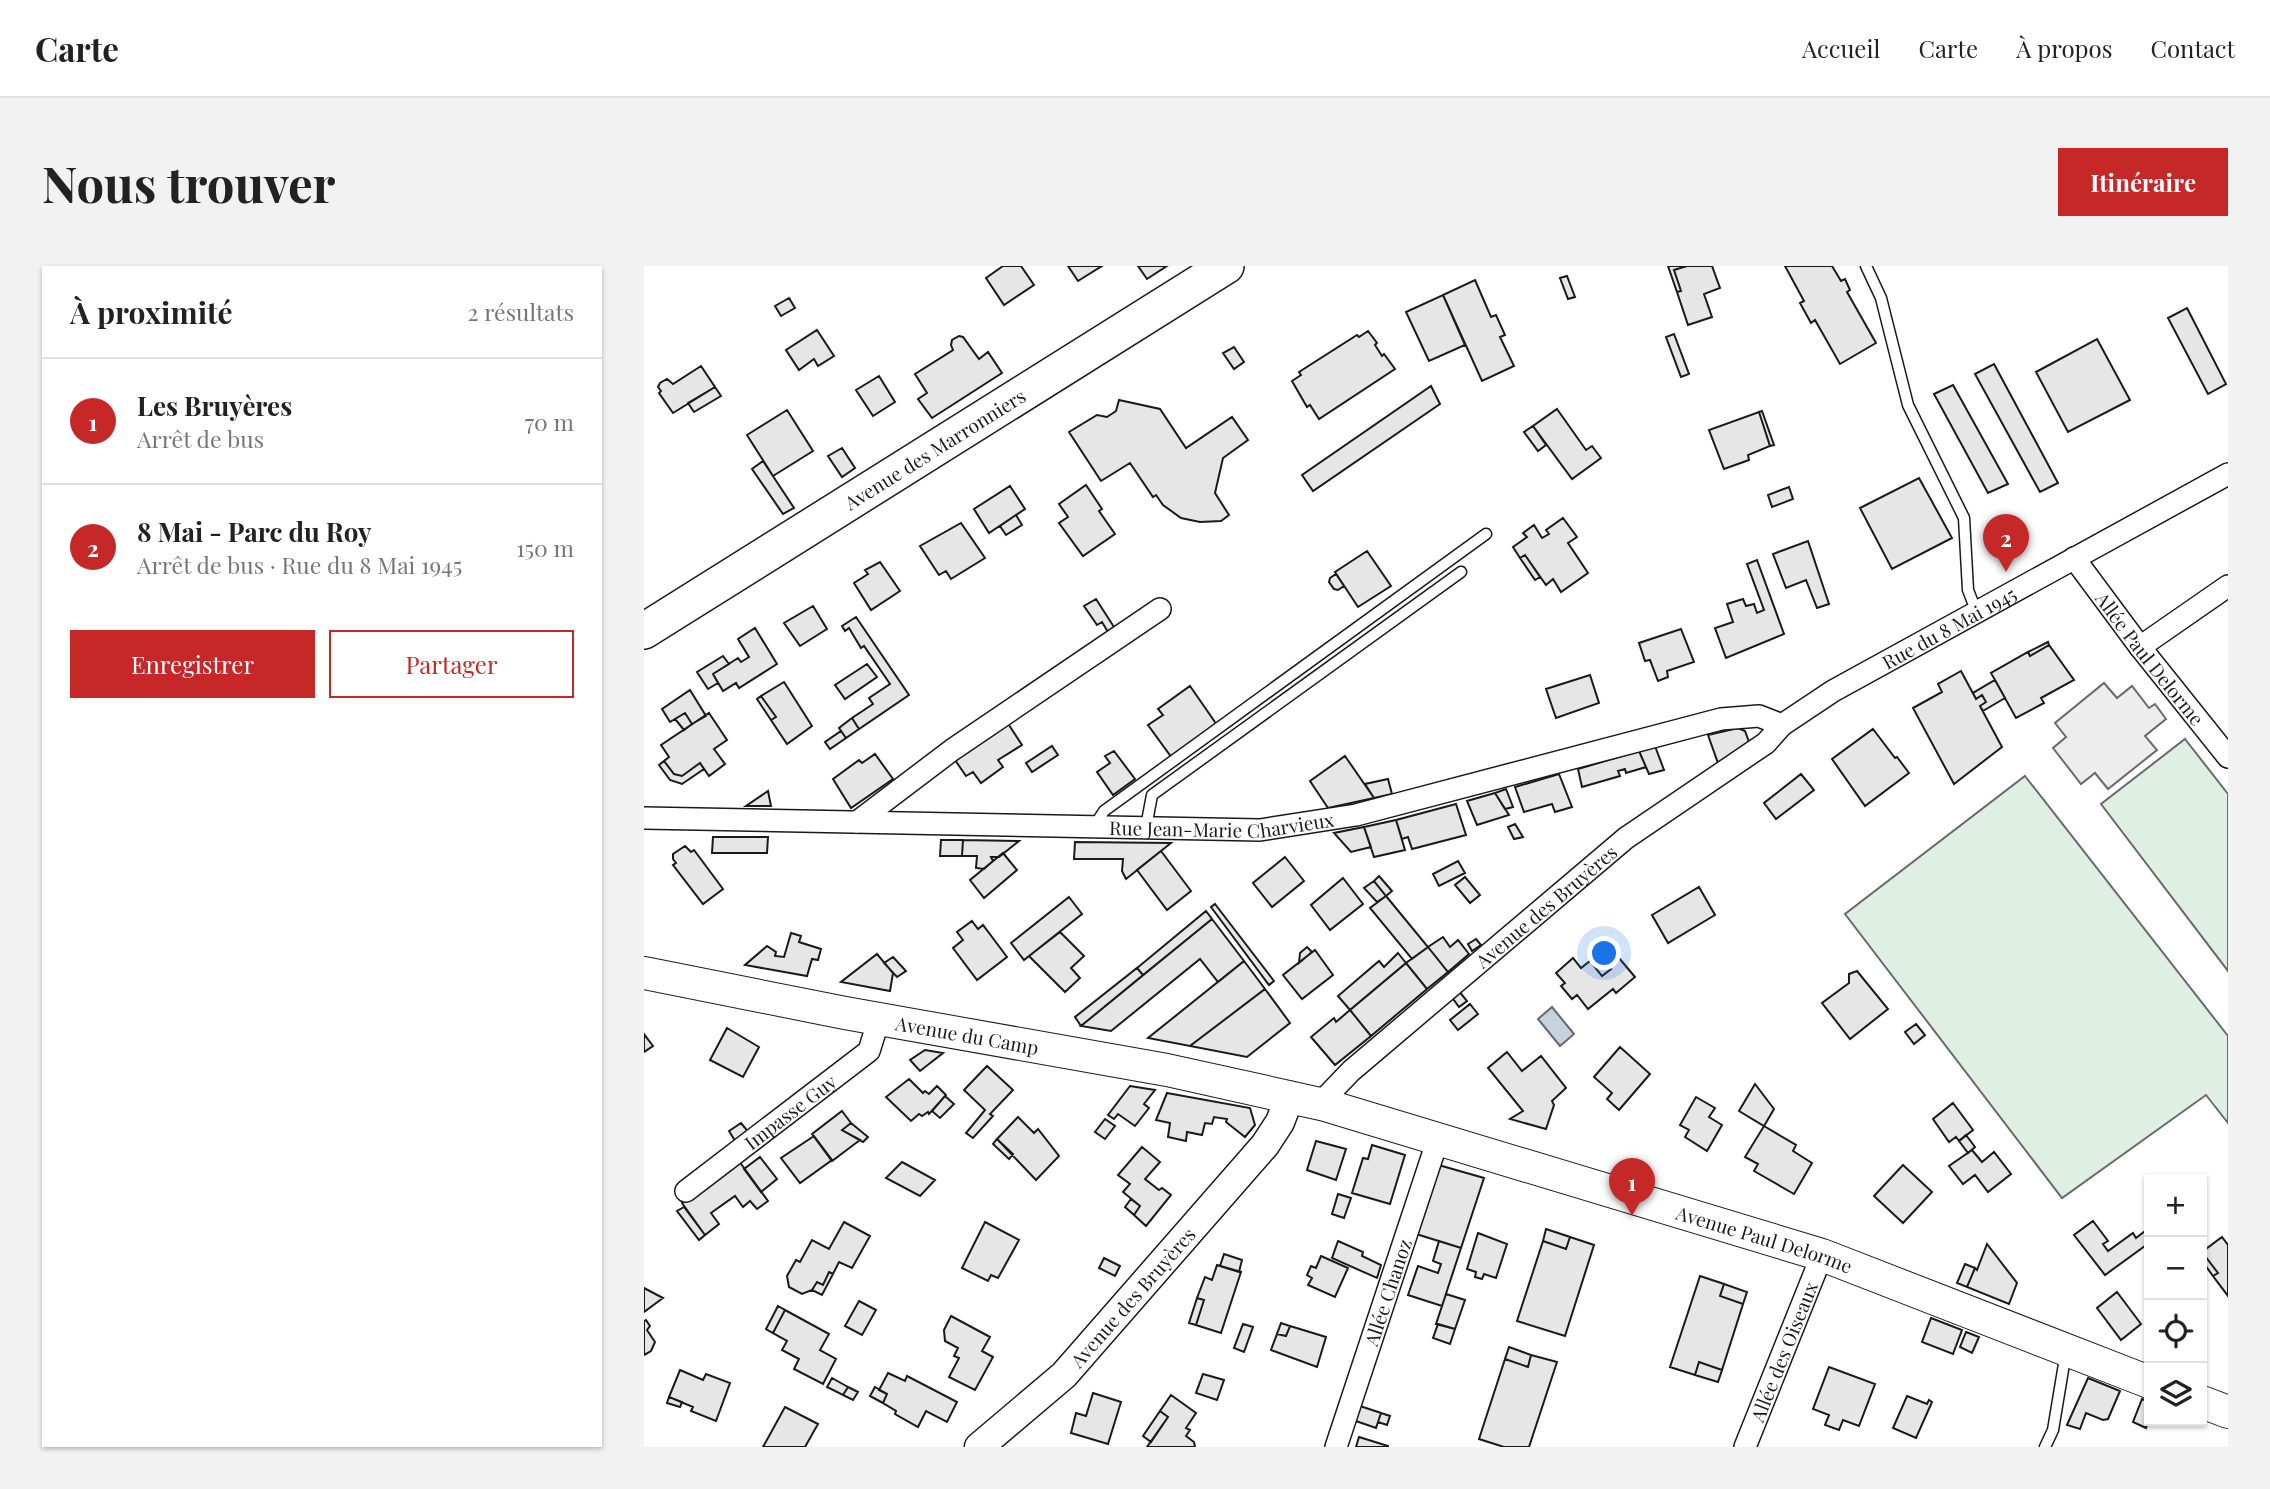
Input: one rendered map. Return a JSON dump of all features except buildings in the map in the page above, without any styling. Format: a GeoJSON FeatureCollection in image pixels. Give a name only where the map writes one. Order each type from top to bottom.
{"type":"FeatureCollection","features":[{"type":"Feature","properties":{"kind":"main road","name":"Avenue des Marronniers"},"geometry":{"type":"LineString","coordinates":[[644,631],[1226,266]]}},
{"type":"Feature","properties":{"kind":"main road","name":"Avenue du Camp"},"geometry":{"type":"LineString","coordinates":[[644,973],[879,1019],[1167,1070],[1290,1096]]}},
{"type":"Feature","properties":{"kind":"main road","name":"Avenue Paul Delorme"},"geometry":{"type":"LineString","coordinates":[[1290,1096],[1822,1255],[2144,1380]]}},
{"type":"Feature","properties":{"kind":"main road"},"geometry":{"type":"LineString","coordinates":[[2207,1404],[2228,1412]]}},
{"type":"Feature","properties":{"kind":"street","name":"Rue du 8 Mai 1945"},"geometry":{"type":"LineString","coordinates":[[1782,725],[1833,691],[2228,474]]}},
{"type":"Feature","properties":{"kind":"street","name":"Allée Paul Delorme"},"geometry":{"type":"LineString","coordinates":[[2074,558],[2140,648],[2228,757]]}},
{"type":"Feature","properties":{"kind":"street"},"geometry":{"type":"LineString","coordinates":[[2140,648],[2228,586]]}},
{"type":"Feature","properties":{"kind":"street"},"geometry":{"type":"LineString","coordinates":[[857,822],[952,750],[1160,609]]}},
{"type":"Feature","properties":{"kind":"street","name":"Rue Jean-Marie Charvieux"},"geometry":{"type":"LineString","coordinates":[[644,818],[1260,830],[1356,815],[1721,719],[1759,716],[1782,725]]}},
{"type":"Feature","properties":{"kind":"street","name":"Avenue des Bruyères"},"geometry":{"type":"LineString","coordinates":[[1325,1105],[1328,1095],[1351,1072],[1626,838],[1766,743],[1782,725]]}},
{"type":"Feature","properties":{"kind":"street","name":"Impasse Guy"},"geometry":{"type":"LineString","coordinates":[[686,1191],[869,1051],[879,1019]]}},
{"type":"Feature","properties":{"kind":"street","name":"Avenue des Bruyères"},"geometry":{"type":"LineString","coordinates":[[979,1447],[1073,1364],[1265,1145],[1280,1122],[1290,1096]]}},
{"type":"Feature","properties":{"kind":"street","name":"Allée Chanoz"},"geometry":{"type":"LineString","coordinates":[[1336,1447],[1438,1139]]}},
{"type":"Feature","properties":{"kind":"street","name":"Allée des Oiseaux"},"geometry":{"type":"LineString","coordinates":[[1745,1447],[1822,1255]]}},
{"type":"Feature","properties":{"kind":"lane"},"geometry":{"type":"LineString","coordinates":[[1866,266],[1881,299],[1908,405],[1964,518],[1968,590],[1977,613]]}},
{"type":"Feature","properties":{"kind":"lane"},"geometry":{"type":"LineString","coordinates":[[1095,825],[1104,811],[1486,534]]}},
{"type":"Feature","properties":{"kind":"lane"},"geometry":{"type":"LineString","coordinates":[[1146,827],[1152,795],[1461,572]]}},
{"type":"Feature","properties":{"kind":"lane"},"geometry":{"type":"LineString","coordinates":[[2045,1447],[2053,1430],[2066,1350]]}},
{"type":"Feature","properties":{"kind":"green space"},"geometry":{"type":"Polygon","coordinates":[[[2185,739],[2228,794],[2228,971],[2101,804],[2185,739]]]}},
{"type":"Feature","properties":{"kind":"green space"},"geometry":{"type":"Polygon","coordinates":[[[2025,776],[2228,1036],[2228,1123],[2206,1095],[2062,1198],[1845,914],[2025,776]]]}},
{"type":"Feature","properties":{"kind":"shaded area"},"geometry":{"type":"Polygon","coordinates":[[[2104,683],[2117,698],[2132,686],[2149,708],[2155,704],[2166,719],[2145,736],[2157,750],[2108,789],[2095,773],[2081,784],[2053,748],[2066,737],[2055,723],[2104,683]]]}},
{"type":"Feature","properties":{"kind":"shaded area"},"geometry":{"type":"Polygon","coordinates":[[[1552,1007],[1574,1034],[1560,1046],[1538,1019],[1552,1007]]]}},
{"type":"Feature","properties":{"kind":"place","name":"8 Mai - Parc du Roy"},"geometry":{"type":"Point","coordinates":[2006,572]}},
{"type":"Feature","properties":{"kind":"place","name":"Les Bruyères"},"geometry":{"type":"Point","coordinates":[1632,1216]}}]}
